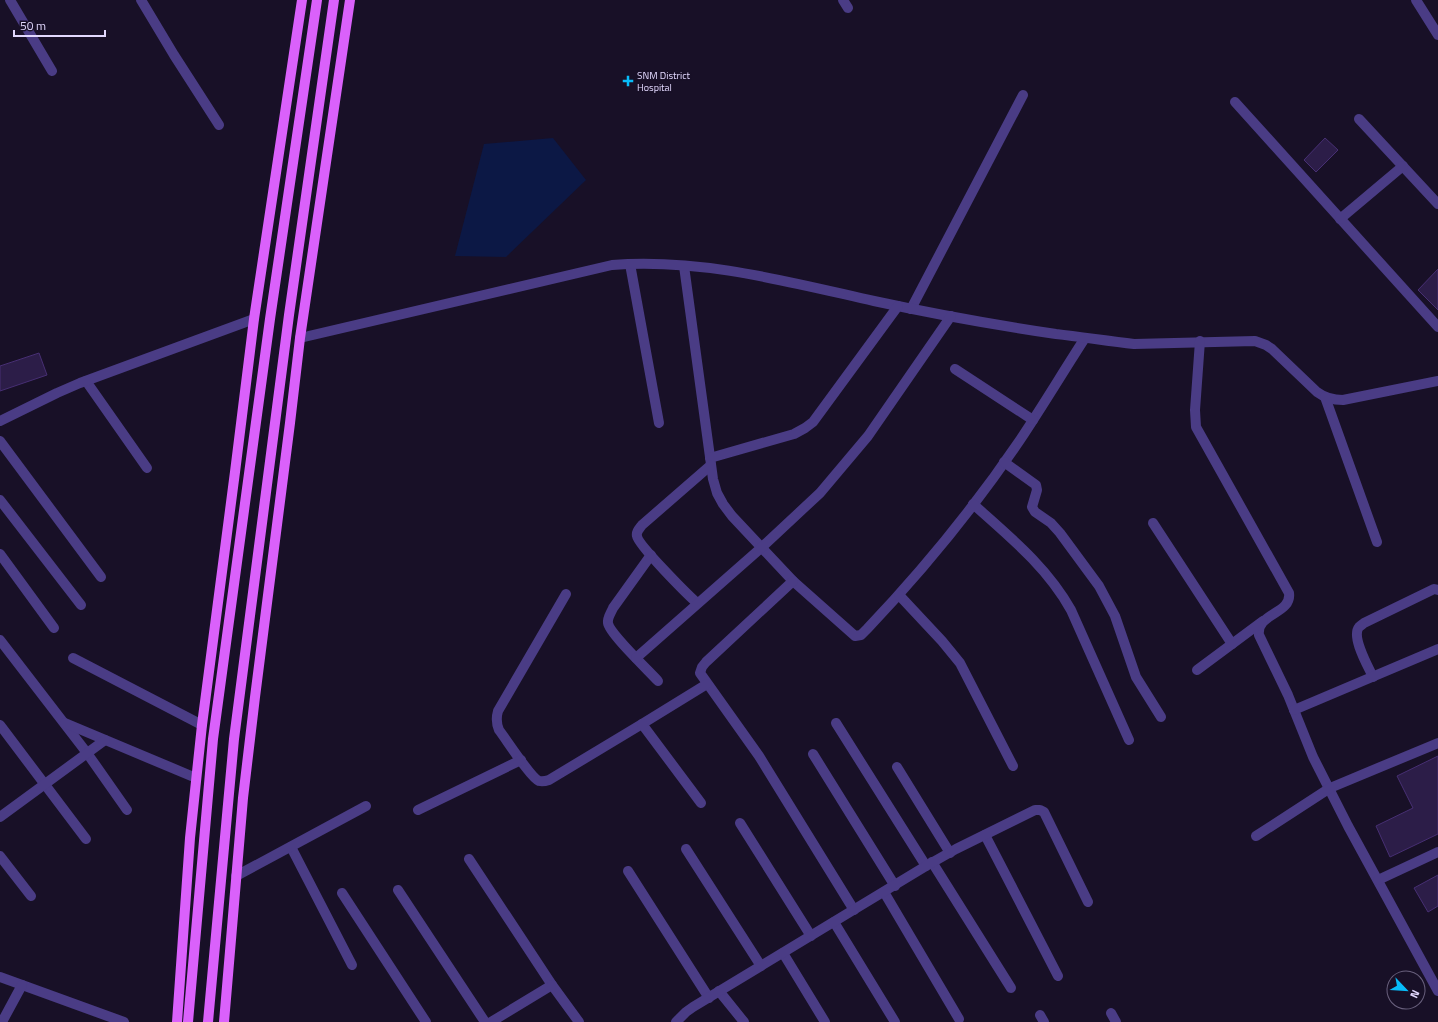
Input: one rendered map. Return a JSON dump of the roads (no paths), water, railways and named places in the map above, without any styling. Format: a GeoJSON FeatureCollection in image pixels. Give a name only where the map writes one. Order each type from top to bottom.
{"type":"FeatureCollection","features":[{"type":"Feature","properties":{"kind":"main road"},"geometry":{"type":"LineString","coordinates":[[177,1022],[190,838],[202,725],[254,319],[302,0]]}},
{"type":"Feature","properties":{"kind":"main road"},"geometry":{"type":"LineString","coordinates":[[188,1022],[213,739],[270,319],[317,0]]}},
{"type":"Feature","properties":{"kind":"main road"},"geometry":{"type":"LineString","coordinates":[[208,1022],[234,739],[289,315],[334,0]]}},
{"type":"Feature","properties":{"kind":"main road"},"geometry":{"type":"LineString","coordinates":[[224,1022],[243,798],[255,697],[300,338],[350,0]]}},
{"type":"Feature","properties":{"kind":"street"},"geometry":{"type":"LineString","coordinates":[[10,0],[52,71]]}},
{"type":"Feature","properties":{"kind":"street"},"geometry":{"type":"LineString","coordinates":[[141,0],[219,125]]}},
{"type":"Feature","properties":{"kind":"street"},"geometry":{"type":"LineString","coordinates":[[1416,0],[1438,35]]}},
{"type":"Feature","properties":{"kind":"street"},"geometry":{"type":"LineString","coordinates":[[911,309],[1023,95]]}},
{"type":"Feature","properties":{"kind":"street"},"geometry":{"type":"LineString","coordinates":[[1235,102],[1438,328]]}},
{"type":"Feature","properties":{"kind":"street"},"geometry":{"type":"LineString","coordinates":[[1360,118],[1438,204]]}},
{"type":"Feature","properties":{"kind":"street"},"geometry":{"type":"LineString","coordinates":[[1340,219],[1403,166]]}},
{"type":"Feature","properties":{"kind":"street"},"geometry":{"type":"LineString","coordinates":[[300,338],[601,268],[630,264],[658,264],[715,269],[759,276],[911,309],[1085,338],[1134,344],[1200,341],[1254,341],[1266,344],[1280,355],[1317,392],[1333,400],[1343,400],[1438,381]]}},
{"type":"Feature","properties":{"kind":"street"},"geometry":{"type":"LineString","coordinates":[[630,264],[659,423]]}},
{"type":"Feature","properties":{"kind":"street"},"geometry":{"type":"LineString","coordinates":[[684,266],[711,461],[717,493],[732,516],[761,548],[793,581],[855,636],[861,635],[864,632],[899,595],[943,544],[1004,462],[1085,338]]}},
{"type":"Feature","properties":{"kind":"street"},"geometry":{"type":"LineString","coordinates":[[697,603],[651,555],[637,537],[638,531],[642,525],[711,461],[794,434],[813,422],[898,306]]}},
{"type":"Feature","properties":{"kind":"street"},"geometry":{"type":"LineString","coordinates":[[636,658],[761,548],[820,493],[852,457],[868,436],[951,316]]}},
{"type":"Feature","properties":{"kind":"street"},"geometry":{"type":"LineString","coordinates":[[0,421],[57,393],[254,319]]}},
{"type":"Feature","properties":{"kind":"street"},"geometry":{"type":"LineString","coordinates":[[1197,670],[1288,603],[1290,598],[1289,593],[1196,427],[1195,410],[1200,341]]}},
{"type":"Feature","properties":{"kind":"street"},"geometry":{"type":"LineString","coordinates":[[955,369],[1032,420]]}},
{"type":"Feature","properties":{"kind":"street"},"geometry":{"type":"LineString","coordinates":[[86,382],[146,468]]}},
{"type":"Feature","properties":{"kind":"street"},"geometry":{"type":"LineString","coordinates":[[1325,397],[1377,542]]}},
{"type":"Feature","properties":{"kind":"street"},"geometry":{"type":"LineString","coordinates":[[0,441],[101,577]]}},
{"type":"Feature","properties":{"kind":"street"},"geometry":{"type":"LineString","coordinates":[[1004,462],[1036,485],[1037,490],[1032,503],[1032,507],[1035,512],[1051,523],[1060,533],[1099,586],[1117,622],[1136,677],[1161,717]]}},
{"type":"Feature","properties":{"kind":"street"},"geometry":{"type":"LineString","coordinates":[[0,500],[81,605]]}},
{"type":"Feature","properties":{"kind":"street"},"geometry":{"type":"LineString","coordinates":[[973,504],[1025,550],[1063,596],[1071,610],[1129,740]]}},
{"type":"Feature","properties":{"kind":"street"},"geometry":{"type":"LineString","coordinates":[[1153,523],[1232,644]]}},
{"type":"Feature","properties":{"kind":"street"},"geometry":{"type":"LineString","coordinates":[[0,554],[54,628]]}},
{"type":"Feature","properties":{"kind":"street"},"geometry":{"type":"LineString","coordinates":[[651,555],[613,608],[609,615],[608,622],[613,632],[658,681]]}},
{"type":"Feature","properties":{"kind":"street"},"geometry":{"type":"LineString","coordinates":[[793,581],[706,662],[700,673],[706,684],[759,756],[854,910]]}},
{"type":"Feature","properties":{"kind":"street"},"geometry":{"type":"LineString","coordinates":[[1373,677],[1357,640],[1357,632],[1359,627],[1364,623],[1434,590],[1438,590]]}},
{"type":"Feature","properties":{"kind":"street"},"geometry":{"type":"LineString","coordinates":[[566,594],[498,711],[496,719],[499,730],[534,778],[544,782],[706,684]]}},
{"type":"Feature","properties":{"kind":"street"},"geometry":{"type":"LineString","coordinates":[[899,595],[942,641],[960,663],[1013,766]]}},
{"type":"Feature","properties":{"kind":"street"},"geometry":{"type":"LineString","coordinates":[[1264,620],[1258,631],[1259,635],[1294,710],[1313,757],[1348,826],[1438,991]]}},
{"type":"Feature","properties":{"kind":"street"},"geometry":{"type":"LineString","coordinates":[[0,640],[87,753],[127,810]]}},
{"type":"Feature","properties":{"kind":"street"},"geometry":{"type":"LineString","coordinates":[[1294,710],[1438,649]]}},
{"type":"Feature","properties":{"kind":"street"},"geometry":{"type":"LineString","coordinates":[[73,658],[202,725]]}},
{"type":"Feature","properties":{"kind":"street"},"geometry":{"type":"LineString","coordinates":[[63,722],[196,778]]}},
{"type":"Feature","properties":{"kind":"street"},"geometry":{"type":"LineString","coordinates":[[836,723],[1011,988]]}},
{"type":"Feature","properties":{"kind":"street"},"geometry":{"type":"LineString","coordinates":[[642,724],[701,803]]}},
{"type":"Feature","properties":{"kind":"street"},"geometry":{"type":"LineString","coordinates":[[0,726],[86,839]]}},
{"type":"Feature","properties":{"kind":"street"},"geometry":{"type":"LineString","coordinates":[[2,813],[45,784],[105,740]]}},
{"type":"Feature","properties":{"kind":"street"},"geometry":{"type":"LineString","coordinates":[[1256,836],[1330,788],[1438,743]]}},
{"type":"Feature","properties":{"kind":"street"},"geometry":{"type":"LineString","coordinates":[[813,754],[895,886]]}},
{"type":"Feature","properties":{"kind":"street"},"geometry":{"type":"LineString","coordinates":[[418,810],[521,760]]}},
{"type":"Feature","properties":{"kind":"street"},"geometry":{"type":"LineString","coordinates":[[897,767],[950,853]]}},
{"type":"Feature","properties":{"kind":"street"},"geometry":{"type":"LineString","coordinates":[[236,876],[366,806]]}},
{"type":"Feature","properties":{"kind":"street"},"geometry":{"type":"LineString","coordinates":[[676,1022],[686,1012],[719,991],[895,886],[929,864],[1035,810],[1044,812],[1088,902]]}},
{"type":"Feature","properties":{"kind":"street"},"geometry":{"type":"LineString","coordinates":[[740,823],[811,936]]}},
{"type":"Feature","properties":{"kind":"street"},"geometry":{"type":"LineString","coordinates":[[985,835],[1058,976]]}},
{"type":"Feature","properties":{"kind":"street"},"geometry":{"type":"LineString","coordinates":[[291,846],[352,965]]}},
{"type":"Feature","properties":{"kind":"street"},"geometry":{"type":"LineString","coordinates":[[686,849],[761,966]]}},
{"type":"Feature","properties":{"kind":"street"},"geometry":{"type":"LineString","coordinates":[[1378,880],[1438,852]]}},
{"type":"Feature","properties":{"kind":"street"},"geometry":{"type":"LineString","coordinates":[[0,856],[31,896]]}},
{"type":"Feature","properties":{"kind":"street"},"geometry":{"type":"LineString","coordinates":[[469,859],[552,985],[579,1022]]}},
{"type":"Feature","properties":{"kind":"street"},"geometry":{"type":"LineString","coordinates":[[628,871],[709,998]]}},
{"type":"Feature","properties":{"kind":"street"},"geometry":{"type":"LineString","coordinates":[[398,890],[484,1022]]}},
{"type":"Feature","properties":{"kind":"street"},"geometry":{"type":"LineString","coordinates":[[884,892],[959,1019]]}},
{"type":"Feature","properties":{"kind":"street"},"geometry":{"type":"LineString","coordinates":[[342,893],[426,1022]]}},
{"type":"Feature","properties":{"kind":"street"},"geometry":{"type":"LineString","coordinates":[[834,922],[895,1022]]}},
{"type":"Feature","properties":{"kind":"street"},"geometry":{"type":"LineString","coordinates":[[783,953],[825,1022]]}},
{"type":"Feature","properties":{"kind":"street"},"geometry":{"type":"LineString","coordinates":[[0,977],[124,1022]]}},
{"type":"Feature","properties":{"kind":"street"},"geometry":{"type":"LineString","coordinates":[[2,1022],[22,985]]}},
{"type":"Feature","properties":{"kind":"street"},"geometry":{"type":"LineString","coordinates":[[491,1022],[552,985]]}},
{"type":"Feature","properties":{"kind":"street"},"geometry":{"type":"LineString","coordinates":[[719,991],[744,1022]]}},
{"type":"Feature","properties":{"kind":"water"},"geometry":{"type":"Polygon","coordinates":[[[553,138],[586,180],[506,257],[455,256],[484,144],[553,138]]]}},
{"type":"Feature","properties":{"kind":"place","name":"SNM District Hospital"},"geometry":{"type":"Point","coordinates":[628,81]}}]}
